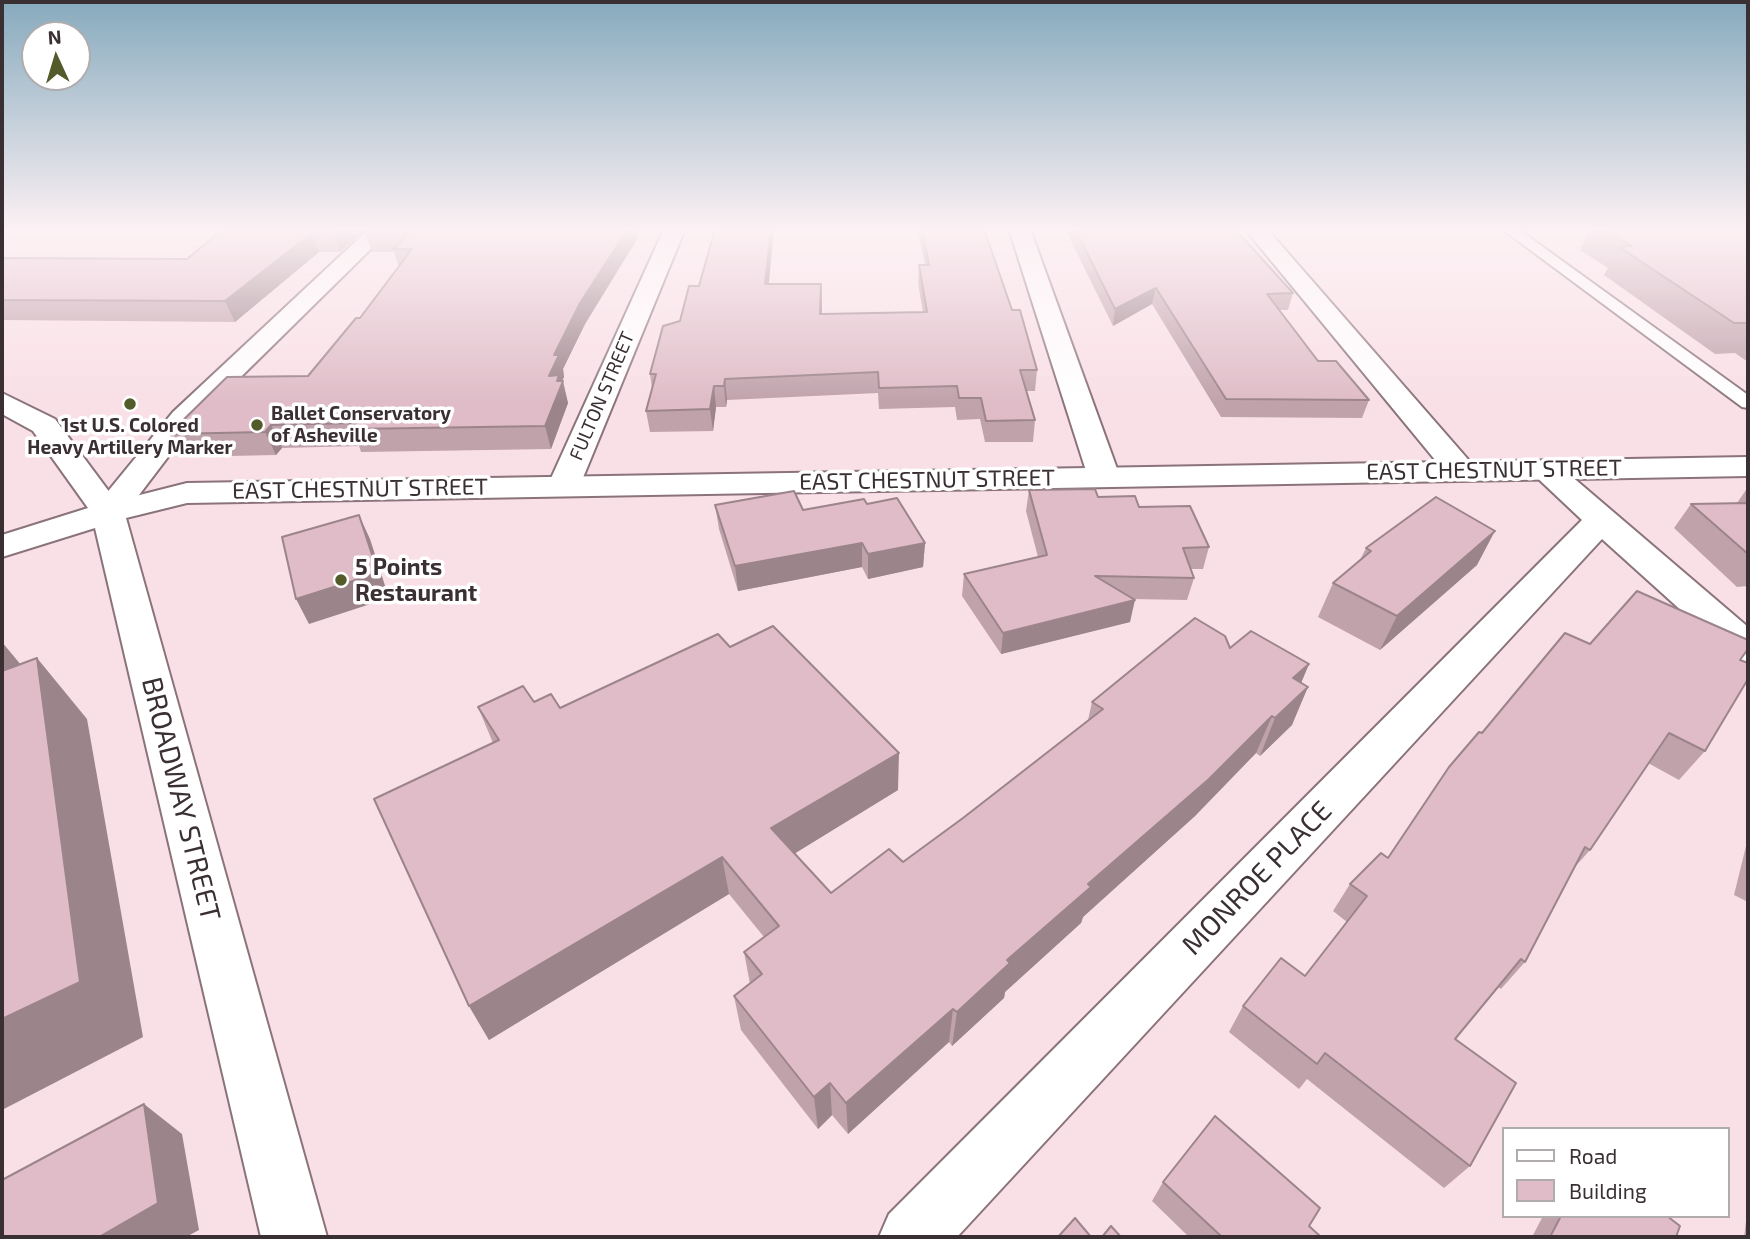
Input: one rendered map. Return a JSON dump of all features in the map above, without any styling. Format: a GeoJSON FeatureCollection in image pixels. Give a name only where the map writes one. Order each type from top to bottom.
{"type":"FeatureCollection","features":[{"type":"Feature","properties":{"kind":"street"},"geometry":{"type":"LineString","coordinates":[[108,513],[183,418],[320,287]]}},
{"type":"Feature","properties":{"kind":"street","name":"FULTON STREET"},"geometry":{"type":"LineString","coordinates":[[564,485],[650,287]]}},
{"type":"Feature","properties":{"kind":"street"},"geometry":{"type":"LineString","coordinates":[[1039,287],[1104,477]]}},
{"type":"Feature","properties":{"kind":"street"},"geometry":{"type":"LineString","coordinates":[[1304,287],[1461,471]]}},
{"type":"Feature","properties":{"kind":"street","name":"BROADWAY STREET"},"geometry":{"type":"LineString","coordinates":[[2,402],[44,425],[108,513],[294,1237]]}},
{"type":"Feature","properties":{"kind":"street","name":"EAST CHESTNUT STREET"},"geometry":{"type":"LineString","coordinates":[[2,546],[108,513],[187,493],[1748,467]]}},
{"type":"Feature","properties":{"kind":"street"},"geometry":{"type":"LineString","coordinates":[[1545,470],[1748,649]]}},
{"type":"Feature","properties":{"kind":"street","name":"MONROE PLACE"},"geometry":{"type":"LineString","coordinates":[[912,1237],[1602,519]]}},
{"type":"Feature","properties":{"kind":"lane"},"geometry":{"type":"LineString","coordinates":[[1588,287],[1748,403]]}},
{"type":"Feature","properties":{"kind":"building"},"geometry":{"type":"Polygon","coordinates":[[[2,287],[243,287],[225,301],[2,300],[2,287]]]}},
{"type":"Feature","properties":{"kind":"building"},"geometry":{"type":"Polygon","coordinates":[[[383,287],[590,287],[554,355],[559,355],[549,376],[559,375],[557,381],[563,381],[545,426],[352,429],[356,423],[271,425],[265,432],[169,434],[227,377],[308,376],[356,318],[360,318],[383,287]]]}},
{"type":"Feature","properties":{"kind":"building"},"geometry":{"type":"Polygon","coordinates":[[[689,287],[821,287],[820,314],[927,312],[923,287],[1004,287],[1012,310],[1020,310],[1037,370],[1020,370],[1035,420],[986,421],[981,398],[959,398],[957,386],[879,388],[878,372],[725,379],[724,386],[714,386],[710,409],[646,411],[656,374],[650,374],[663,326],[680,321],[689,287]]]}},
{"type":"Feature","properties":{"kind":"building"},"geometry":{"type":"Polygon","coordinates":[[[1104,287],[1287,287],[1293,293],[1267,294],[1318,361],[1336,361],[1369,400],[1226,399],[1156,288],[1115,309],[1104,287]]]}},
{"type":"Feature","properties":{"kind":"building"},"geometry":{"type":"Polygon","coordinates":[[[1679,287],[1748,287],[1748,323],[1734,323],[1679,287]]]}},
{"type":"Feature","properties":{"kind":"building"},"geometry":{"type":"Polygon","coordinates":[[[1095,489],[1098,497],[1135,496],[1139,507],[1190,506],[1209,547],[1183,548],[1194,578],[1095,576],[1135,600],[1003,633],[964,574],[1047,555],[1029,490],[1095,489]]]}},
{"type":"Feature","properties":{"kind":"building"},"geometry":{"type":"Polygon","coordinates":[[[794,491],[803,510],[864,499],[867,504],[897,498],[925,543],[868,554],[862,543],[735,566],[715,505],[794,491]]]}},
{"type":"Feature","properties":{"kind":"building"},"geometry":{"type":"Polygon","coordinates":[[[1436,497],[1495,531],[1397,616],[1333,583],[1371,551],[1366,548],[1436,497]]]}},
{"type":"Feature","properties":{"kind":"building"},"geometry":{"type":"Polygon","coordinates":[[[1748,503],[1748,554],[1691,504],[1748,503]]]}},
{"type":"Feature","properties":{"kind":"building"},"geometry":{"type":"Polygon","coordinates":[[[359,515],[378,573],[296,599],[282,537],[359,515]]]}},
{"type":"Feature","properties":{"kind":"building"},"geometry":{"type":"Polygon","coordinates":[[[1637,591],[1748,640],[1748,649],[1740,660],[1748,663],[1748,679],[1705,751],[1669,733],[1590,850],[1585,847],[1525,962],[1521,959],[1455,1039],[1516,1083],[1470,1166],[1325,1053],[1317,1064],[1243,1006],[1281,958],[1305,976],[1367,896],[1350,884],[1381,853],[1388,858],[1449,767],[1479,732],[1482,733],[1565,633],[1590,644],[1637,591]]]}},
{"type":"Feature","properties":{"kind":"building"},"geometry":{"type":"Polygon","coordinates":[[[1195,618],[1225,636],[1230,648],[1251,631],[1309,664],[1293,678],[1308,687],[1275,718],[1272,716],[1209,779],[1088,884],[1091,887],[1007,960],[1010,963],[957,1012],[953,1009],[846,1103],[830,1083],[814,1097],[734,996],[762,974],[744,952],[779,926],[722,857],[469,1006],[374,799],[499,740],[478,707],[523,686],[534,702],[551,694],[560,708],[718,634],[730,647],[773,626],[899,753],[771,828],[831,893],[889,849],[903,862],[963,818],[1103,709],[1092,702],[1195,618]]]}},
{"type":"Feature","properties":{"kind":"building"},"geometry":{"type":"Polygon","coordinates":[[[37,658],[80,982],[2,1019],[2,671],[37,658]]]}},
{"type":"Feature","properties":{"kind":"building"},"geometry":{"type":"Polygon","coordinates":[[[144,1104],[158,1203],[99,1237],[2,1237],[2,1180],[144,1104]]]}},
{"type":"Feature","properties":{"kind":"building"},"geometry":{"type":"Polygon","coordinates":[[[1215,1116],[1320,1208],[1309,1226],[1321,1237],[1222,1237],[1163,1182],[1215,1116]]]}},
{"type":"Feature","properties":{"kind":"building"},"geometry":{"type":"Polygon","coordinates":[[[1075,1218],[1091,1237],[1058,1237],[1075,1218]]]}},
{"type":"Feature","properties":{"kind":"building"},"geometry":{"type":"Polygon","coordinates":[[[1560,1218],[1670,1218],[1680,1226],[1676,1237],[1550,1237],[1560,1218]]]}},
{"type":"Feature","properties":{"kind":"building"},"geometry":{"type":"Polygon","coordinates":[[[1111,1226],[1121,1237],[1102,1237],[1111,1226]]]}},
{"type":"Feature","properties":{"kind":"place","name":"1st U.S. Colored Heavy Artillery Marker"},"geometry":{"type":"Point","coordinates":[130,404]}},
{"type":"Feature","properties":{"kind":"place","name":"Ballet Conservatory of Asheville"},"geometry":{"type":"Point","coordinates":[257,425]}},
{"type":"Feature","properties":{"kind":"place","name":"5 Points Restaurant"},"geometry":{"type":"Point","coordinates":[341,580]}}]}
